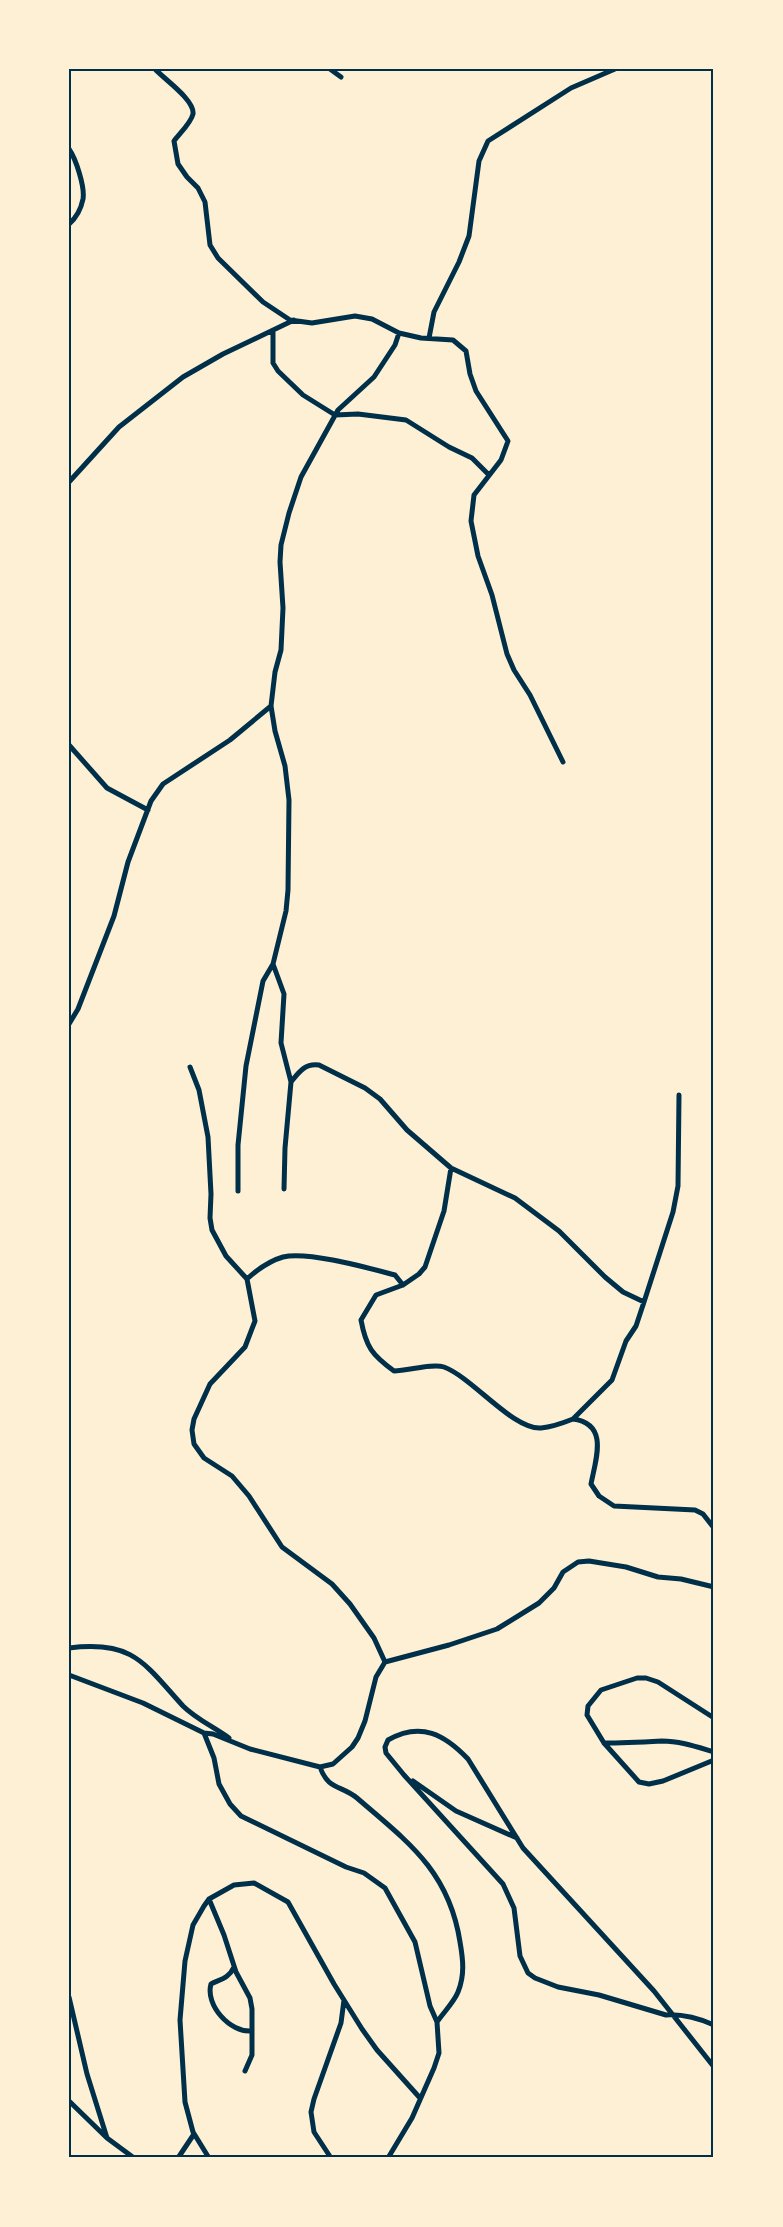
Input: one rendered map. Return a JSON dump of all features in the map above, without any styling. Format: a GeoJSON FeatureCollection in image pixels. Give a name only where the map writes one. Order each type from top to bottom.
{"type":"FeatureCollection","features":[{"type":"Feature","properties":{"kind":"street"},"geometry":{"type":"LineString","coordinates":[[154,69],[188,98],[193,106],[190,121],[174,141],[178,164],[198,188],[205,202],[210,245],[219,258],[263,302],[294,320],[312,323],[355,316],[372,319],[399,333],[453,340],[466,351],[476,391],[508,441],[501,460],[474,495],[471,521],[478,556],[492,595],[510,662],[530,695],[563,762]]}},
{"type":"Feature","properties":{"kind":"street"},"geometry":{"type":"LineString","coordinates":[[330,69],[341,77]]}},
{"type":"Feature","properties":{"kind":"street"},"geometry":{"type":"LineString","coordinates":[[429,338],[434,312],[469,236],[479,161],[488,141],[571,88],[615,69]]}},
{"type":"Feature","properties":{"kind":"street"},"geometry":{"type":"LineString","coordinates":[[69,149],[76,158],[84,198],[77,215],[69,224]]}},
{"type":"Feature","properties":{"kind":"street"},"geometry":{"type":"LineString","coordinates":[[69,482],[119,427],[183,377],[223,354],[294,320]]}},
{"type":"Feature","properties":{"kind":"street"},"geometry":{"type":"LineString","coordinates":[[273,330],[273,363],[278,371],[303,394],[335,415],[358,414],[406,420],[449,447],[472,458],[489,475]]}},
{"type":"Feature","properties":{"kind":"street"},"geometry":{"type":"LineString","coordinates":[[237,1191],[238,1145],[246,1066],[263,981],[273,964],[286,910],[288,890],[289,800],[285,766],[271,706],[275,672],[281,650],[281,545],[301,477],[335,415],[374,377],[395,345],[399,333]]}},
{"type":"Feature","properties":{"kind":"street"},"geometry":{"type":"LineString","coordinates":[[69,1024],[78,1009],[114,916],[128,862],[151,801],[163,784],[230,740],[271,706]]}},
{"type":"Feature","properties":{"kind":"street"},"geometry":{"type":"LineString","coordinates":[[69,745],[107,788],[148,810]]}},
{"type":"Feature","properties":{"kind":"street"},"geometry":{"type":"LineString","coordinates":[[273,964],[284,994],[281,1043],[291,1082],[284,1189]]}},
{"type":"Feature","properties":{"kind":"street"},"geometry":{"type":"LineString","coordinates":[[291,1082],[302,1069],[311,1064],[319,1065],[365,1088],[381,1099],[407,1130],[451,1168],[514,1198],[559,1231],[605,1278],[623,1292],[644,1302]]}},
{"type":"Feature","properties":{"kind":"street"},"geometry":{"type":"LineString","coordinates":[[190,1066],[198,1090],[208,1137],[212,1230],[226,1256],[247,1279],[254,1310],[253,1331],[246,1347],[210,1384],[194,1419],[192,1430],[194,1444],[204,1458],[232,1476],[249,1496],[282,1547],[332,1584],[350,1604],[370,1632],[385,1662]]}},
{"type":"Feature","properties":{"kind":"street"},"geometry":{"type":"LineString","coordinates":[[451,1168],[444,1211],[425,1267],[403,1285],[376,1295],[361,1320],[368,1347],[376,1358],[394,1371],[443,1366],[474,1384],[495,1404],[524,1424],[539,1428],[573,1419],[612,1380],[644,1302],[673,1212],[678,1186],[679,1095]]}},
{"type":"Feature","properties":{"kind":"street"},"geometry":{"type":"LineString","coordinates":[[247,1279],[273,1261],[295,1256],[395,1275],[403,1285]]}},
{"type":"Feature","properties":{"kind":"street"},"geometry":{"type":"LineString","coordinates":[[573,1419],[591,1426],[597,1434],[591,1484],[599,1496],[614,1506],[695,1510],[703,1514],[714,1528]]}},
{"type":"Feature","properties":{"kind":"street"},"geometry":{"type":"LineString","coordinates":[[69,1648],[113,1647],[145,1664],[195,1716],[236,1742],[250,1749],[320,1767],[333,1764],[352,1747],[365,1720],[376,1677],[385,1662],[497,1629],[539,1604],[554,1588],[563,1572],[578,1562],[589,1561],[626,1567],[658,1577],[681,1579],[714,1587]]}},
{"type":"Feature","properties":{"kind":"street"},"geometry":{"type":"LineString","coordinates":[[69,1675],[143,1703],[204,1733],[236,1742]]}},
{"type":"Feature","properties":{"kind":"street"},"geometry":{"type":"LineString","coordinates":[[714,1718],[658,1682],[646,1678],[637,1678],[601,1690],[588,1706],[587,1715],[604,1743],[639,1782],[649,1784],[663,1781],[714,1760]]}},
{"type":"Feature","properties":{"kind":"street"},"geometry":{"type":"LineString","coordinates":[[714,2025],[679,2014],[673,2015],[666,2015],[599,1995],[558,1987],[528,1973],[520,1956],[514,1908],[503,1884],[386,1753],[385,1747],[388,1740],[418,1731],[448,1740],[468,1760],[517,1838],[549,1879],[654,1991],[673,2015],[714,2067]]}},
{"type":"Feature","properties":{"kind":"street"},"geometry":{"type":"LineString","coordinates":[[204,1733],[214,1758],[219,1784],[230,1804],[241,1816],[346,1867],[364,1873],[385,1888],[415,1942],[430,2006],[437,2022],[439,2053],[412,2118],[388,2158]]}},
{"type":"Feature","properties":{"kind":"street"},"geometry":{"type":"LineString","coordinates":[[604,1743],[633,1744],[663,1741],[714,1752]]}},
{"type":"Feature","properties":{"kind":"street"},"geometry":{"type":"LineString","coordinates":[[320,1767],[328,1783],[353,1795],[418,1851],[435,1873],[446,1894],[453,1912],[464,1965],[458,1993],[437,2022]]}},
{"type":"Feature","properties":{"kind":"street"},"geometry":{"type":"LineString","coordinates":[[404,1775],[456,1810],[517,1838]]}},
{"type":"Feature","properties":{"kind":"street"},"geometry":{"type":"LineString","coordinates":[[209,2158],[194,2134],[185,2102],[180,2020],[185,1961],[193,1925],[209,1899],[234,1885],[255,1883],[288,1902],[344,2000],[377,2050],[420,2098]]}},
{"type":"Feature","properties":{"kind":"street"},"geometry":{"type":"LineString","coordinates":[[209,1899],[234,1967],[250,1998],[252,2055],[245,2071]]}},
{"type":"Feature","properties":{"kind":"street"},"geometry":{"type":"LineString","coordinates":[[234,1967],[231,1973],[223,1979],[211,1984],[209,1990],[211,2000],[230,2024],[244,2032],[252,2031]]}},
{"type":"Feature","properties":{"kind":"street"},"geometry":{"type":"LineString","coordinates":[[69,1997],[87,2074],[107,2138]]}},
{"type":"Feature","properties":{"kind":"street"},"geometry":{"type":"LineString","coordinates":[[331,2158],[314,2132],[311,2112],[338,2033],[344,2000]]}},
{"type":"Feature","properties":{"kind":"street"},"geometry":{"type":"LineString","coordinates":[[69,2101],[107,2138],[134,2158]]}},
{"type":"Feature","properties":{"kind":"street"},"geometry":{"type":"LineString","coordinates":[[177,2158],[194,2134]]}}]}
